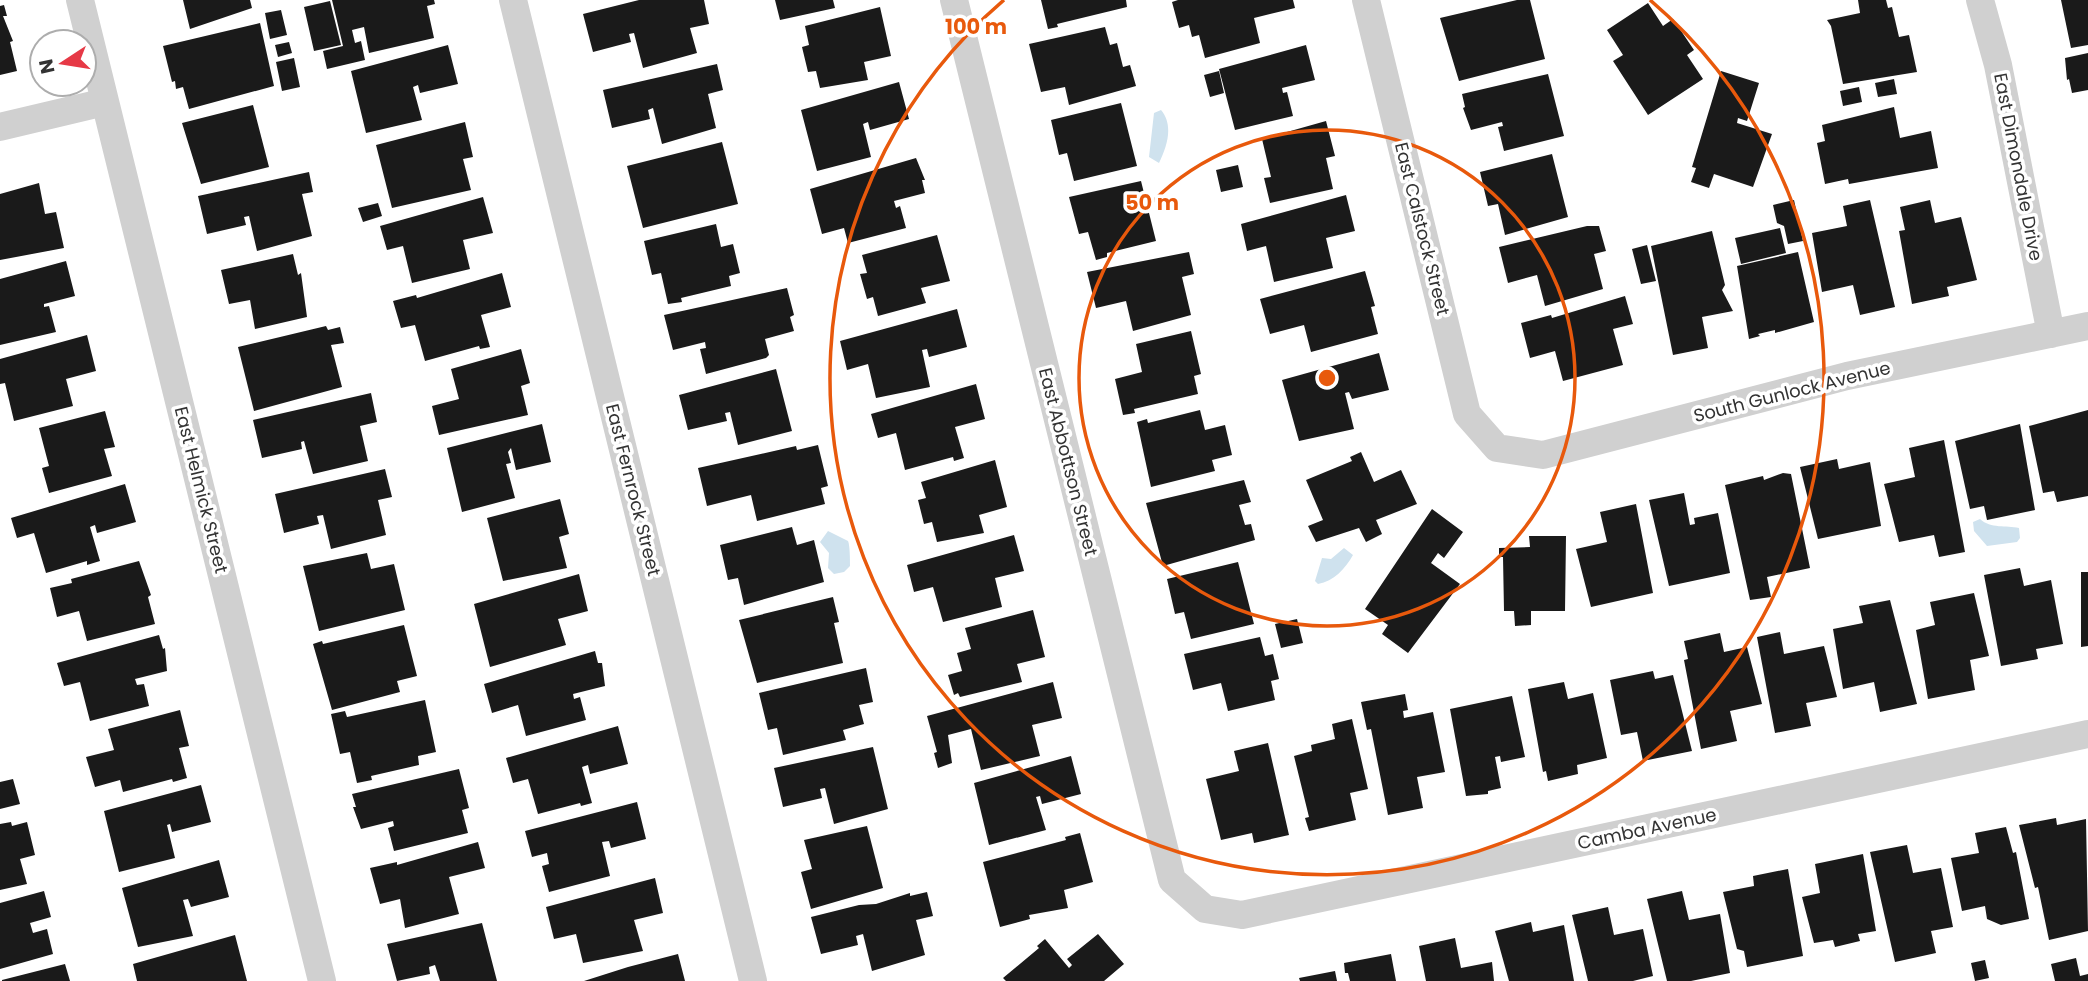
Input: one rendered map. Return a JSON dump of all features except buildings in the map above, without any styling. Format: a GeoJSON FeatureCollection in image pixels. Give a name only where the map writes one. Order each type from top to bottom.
{"type":"FeatureCollection","features":[{"type":"Feature","properties":{"kind":"street","name":"East Helmick Street"},"geometry":{"type":"LineString","coordinates":[[80,0],[322,981]]}},
{"type":"Feature","properties":{"kind":"street","name":"East Fernrock Street"},"geometry":{"type":"LineString","coordinates":[[513,0],[753,981]]}},
{"type":"Feature","properties":{"kind":"street","name":"East Abbottson Street"},"geometry":{"type":"LineString","coordinates":[[954,0],[1172,880],[1205,909]]}},
{"type":"Feature","properties":{"kind":"street","name":"East Calstock Street"},"geometry":{"type":"LineString","coordinates":[[1366,0],[1467,414],[1497,448]]}},
{"type":"Feature","properties":{"kind":"street","name":"East Dimondale Drive"},"geometry":{"type":"LineString","coordinates":[[1980,0],[1996,57],[2051,334]]}},
{"type":"Feature","properties":{"kind":"street"},"geometry":{"type":"LineString","coordinates":[[0,127],[105,102]]}},
{"type":"Feature","properties":{"kind":"street","name":"South Gunlock Avenue"},"geometry":{"type":"LineString","coordinates":[[1497,448],[1542,455],[1847,376],[2088,326]]}},
{"type":"Feature","properties":{"kind":"street","name":"Camba Avenue"},"geometry":{"type":"LineString","coordinates":[[1205,909],[1242,915],[2088,734]]}},
{"type":"Feature","properties":{"kind":"water"},"geometry":{"type":"Polygon","coordinates":[[[1161,110],[1168,129],[1167,143],[1159,163],[1149,157],[1154,113],[1161,110]]]}},
{"type":"Feature","properties":{"kind":"water"},"geometry":{"type":"Polygon","coordinates":[[[1980,519],[1994,525],[2019,528],[2020,538],[2017,542],[1987,546],[1974,531],[1973,522],[1980,519]]]}},
{"type":"Feature","properties":{"kind":"water"},"geometry":{"type":"Polygon","coordinates":[[[828,531],[848,541],[850,566],[844,572],[834,574],[828,568],[829,553],[820,542],[828,531]]]}},
{"type":"Feature","properties":{"kind":"water"},"geometry":{"type":"Polygon","coordinates":[[[1344,548],[1353,555],[1346,565],[1334,577],[1318,584],[1315,581],[1322,558],[1331,559],[1344,548]]]}}]}
